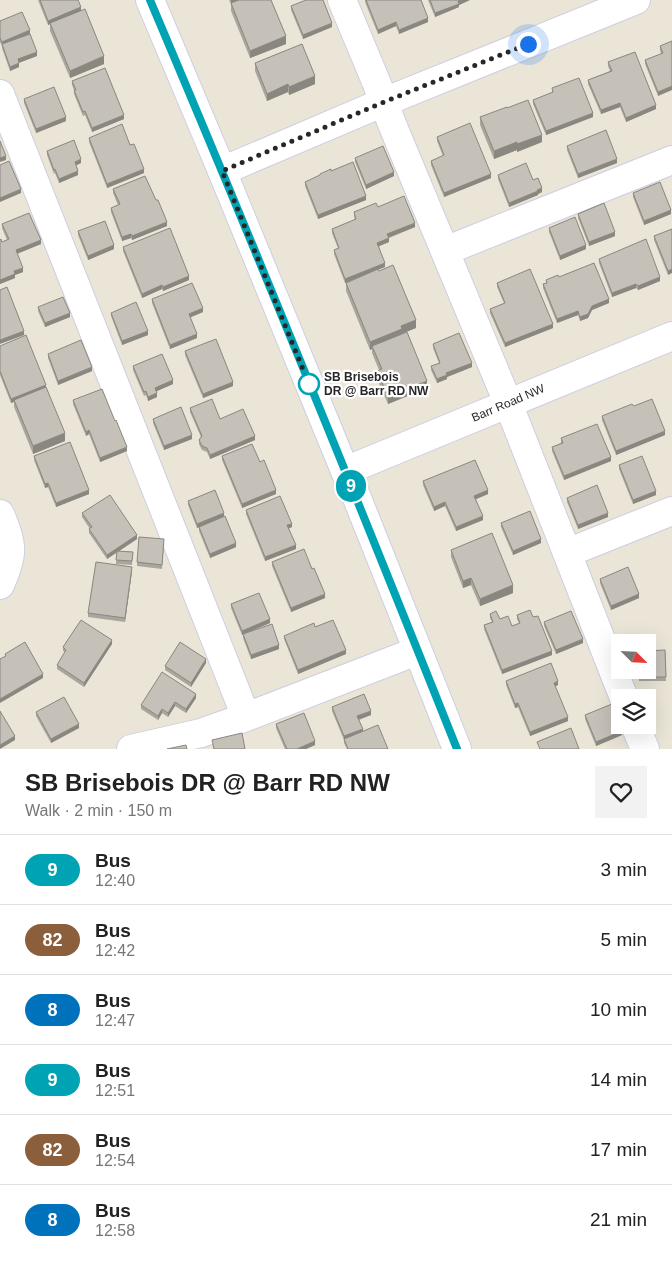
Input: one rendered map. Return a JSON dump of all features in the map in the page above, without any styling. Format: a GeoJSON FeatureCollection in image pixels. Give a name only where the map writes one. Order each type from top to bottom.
{"type":"FeatureCollection","features":[{"type":"Feature","properties":{"kind":"street"},"geometry":{"type":"LineString","coordinates":[[150,0],[222,171],[457,749]]}},
{"type":"Feature","properties":{"kind":"street"},"geometry":{"type":"LineString","coordinates":[[342,0],[508,403],[620,689]]}},
{"type":"Feature","properties":{"kind":"street"},"geometry":{"type":"LineString","coordinates":[[222,171],[384,102],[636,0]]}},
{"type":"Feature","properties":{"kind":"street"},"geometry":{"type":"LineString","coordinates":[[0,94],[246,717]]}},
{"type":"Feature","properties":{"kind":"street"},"geometry":{"type":"LineString","coordinates":[[445,251],[672,160]]}},
{"type":"Feature","properties":{"kind":"street","name":"Barr Road NW"},"geometry":{"type":"LineString","coordinates":[[345,472],[672,336]]}},
{"type":"Feature","properties":{"kind":"street"},"geometry":{"type":"LineString","coordinates":[[567,553],[672,511]]}},
{"type":"Feature","properties":{"kind":"street"},"geometry":{"type":"LineString","coordinates":[[0,514],[9,535],[11,552],[0,585]]}},
{"type":"Feature","properties":{"kind":"street"},"geometry":{"type":"LineString","coordinates":[[131,749],[201,733],[417,650]]}},
{"type":"Feature","properties":{"kind":"street"},"geometry":{"type":"LineString","coordinates":[[639,734],[645,749]]}},
{"type":"Feature","properties":{"kind":"building"},"geometry":{"type":"Polygon","coordinates":[[[40,0],[78,0],[81,7],[48,21],[40,0]]]}},
{"type":"Feature","properties":{"kind":"building"},"geometry":{"type":"Polygon","coordinates":[[[239,0],[271,0],[286,36],[250,51],[231,3],[239,0]]]}},
{"type":"Feature","properties":{"kind":"building"},"geometry":{"type":"Polygon","coordinates":[[[306,0],[323,0],[332,23],[303,35],[291,6],[306,0]]]}},
{"type":"Feature","properties":{"kind":"building"},"geometry":{"type":"Polygon","coordinates":[[[366,0],[421,0],[428,18],[399,30],[396,22],[378,30],[366,0]]]}},
{"type":"Feature","properties":{"kind":"building"},"geometry":{"type":"Polygon","coordinates":[[[430,0],[461,0],[458,1],[459,4],[435,13],[430,0]]]}},
{"type":"Feature","properties":{"kind":"building"},"geometry":{"type":"Polygon","coordinates":[[[85,9],[104,56],[70,71],[50,23],[85,9]]]}},
{"type":"Feature","properties":{"kind":"building"},"geometry":{"type":"Polygon","coordinates":[[[22,12],[30,30],[2,42],[0,38],[0,21],[22,12]]]}},
{"type":"Feature","properties":{"kind":"building"},"geometry":{"type":"Polygon","coordinates":[[[30,34],[37,52],[18,59],[19,63],[10,67],[2,44],[30,34]]]}},
{"type":"Feature","properties":{"kind":"building"},"geometry":{"type":"Polygon","coordinates":[[[672,41],[672,86],[658,92],[645,60],[663,53],[660,46],[672,41]]]}},
{"type":"Feature","properties":{"kind":"building"},"geometry":{"type":"Polygon","coordinates":[[[302,44],[315,76],[289,87],[288,84],[267,94],[255,63],[302,44]]]}},
{"type":"Feature","properties":{"kind":"building"},"geometry":{"type":"Polygon","coordinates":[[[635,52],[656,105],[626,118],[620,103],[601,110],[588,80],[612,71],[608,62],[635,52]]]}},
{"type":"Feature","properties":{"kind":"building"},"geometry":{"type":"Polygon","coordinates":[[[105,68],[124,115],[92,128],[85,111],[83,112],[72,81],[105,68]]]}},
{"type":"Feature","properties":{"kind":"building"},"geometry":{"type":"Polygon","coordinates":[[[579,78],[593,113],[546,131],[533,100],[553,92],[552,88],[579,78]]]}},
{"type":"Feature","properties":{"kind":"building"},"geometry":{"type":"Polygon","coordinates":[[[54,87],[66,117],[36,129],[24,99],[54,87]]]}},
{"type":"Feature","properties":{"kind":"building"},"geometry":{"type":"Polygon","coordinates":[[[528,100],[542,135],[494,151],[480,117],[528,100]]]}},
{"type":"Feature","properties":{"kind":"building"},"geometry":{"type":"Polygon","coordinates":[[[470,123],[491,174],[444,193],[431,161],[444,155],[437,137],[470,123]]]}},
{"type":"Feature","properties":{"kind":"building"},"geometry":{"type":"Polygon","coordinates":[[[122,124],[130,145],[134,144],[144,169],[107,184],[89,138],[122,124]]]}},
{"type":"Feature","properties":{"kind":"building"},"geometry":{"type":"Polygon","coordinates":[[[606,130],[617,159],[578,174],[567,146],[606,130]]]}},
{"type":"Feature","properties":{"kind":"building"},"geometry":{"type":"Polygon","coordinates":[[[74,140],[81,159],[75,162],[78,171],[59,179],[47,151],[74,140]]]}},
{"type":"Feature","properties":{"kind":"building"},"geometry":{"type":"Polygon","coordinates":[[[0,141],[6,156],[0,158],[0,141]]]}},
{"type":"Feature","properties":{"kind":"building"},"geometry":{"type":"Polygon","coordinates":[[[383,146],[394,172],[366,185],[355,158],[383,146]]]}},
{"type":"Feature","properties":{"kind":"building"},"geometry":{"type":"Polygon","coordinates":[[[9,161],[21,189],[0,198],[0,165],[9,161]]]}},
{"type":"Feature","properties":{"kind":"building"},"geometry":{"type":"Polygon","coordinates":[[[353,162],[366,196],[318,215],[305,182],[331,169],[331,171],[353,162]]]}},
{"type":"Feature","properties":{"kind":"building"},"geometry":{"type":"Polygon","coordinates":[[[526,163],[533,180],[538,178],[542,188],[509,203],[498,175],[526,163]]]}},
{"type":"Feature","properties":{"kind":"building"},"geometry":{"type":"Polygon","coordinates":[[[145,176],[167,222],[132,236],[131,234],[122,237],[111,208],[120,204],[113,189],[145,176]]]}},
{"type":"Feature","properties":{"kind":"building"},"geometry":{"type":"Polygon","coordinates":[[[660,182],[671,210],[644,221],[633,193],[660,182]]]}},
{"type":"Feature","properties":{"kind":"building"},"geometry":{"type":"Polygon","coordinates":[[[404,196],[415,223],[387,234],[389,238],[377,243],[385,263],[345,279],[334,250],[339,248],[332,229],[356,219],[354,212],[376,203],[378,207],[404,196]]]}},
{"type":"Feature","properties":{"kind":"building"},"geometry":{"type":"Polygon","coordinates":[[[604,203],[615,232],[589,242],[578,214],[604,203]]]}},
{"type":"Feature","properties":{"kind":"building"},"geometry":{"type":"Polygon","coordinates":[[[29,213],[41,240],[16,250],[23,268],[14,271],[15,274],[0,280],[0,240],[2,242],[9,239],[2,224],[29,213]]]}},
{"type":"Feature","properties":{"kind":"building"},"geometry":{"type":"Polygon","coordinates":[[[575,217],[586,245],[560,256],[549,228],[575,217]]]}},
{"type":"Feature","properties":{"kind":"building"},"geometry":{"type":"Polygon","coordinates":[[[105,221],[114,245],[88,256],[78,231],[105,221]]]}},
{"type":"Feature","properties":{"kind":"building"},"geometry":{"type":"Polygon","coordinates":[[[170,228],[189,276],[142,294],[123,247],[170,228]]]}},
{"type":"Feature","properties":{"kind":"building"},"geometry":{"type":"Polygon","coordinates":[[[672,229],[672,269],[668,271],[654,236],[672,229]]]}},
{"type":"Feature","properties":{"kind":"building"},"geometry":{"type":"Polygon","coordinates":[[[646,239],[660,277],[638,286],[636,284],[612,293],[599,259],[646,239]]]}},
{"type":"Feature","properties":{"kind":"building"},"geometry":{"type":"Polygon","coordinates":[[[594,263],[609,299],[592,306],[588,314],[580,317],[578,311],[557,319],[543,284],[547,283],[546,280],[558,275],[559,277],[594,263]]]}},
{"type":"Feature","properties":{"kind":"building"},"geometry":{"type":"Polygon","coordinates":[[[393,265],[416,320],[401,326],[402,329],[370,342],[346,283],[378,269],[379,271],[393,265]]]}},
{"type":"Feature","properties":{"kind":"building"},"geometry":{"type":"Polygon","coordinates":[[[530,269],[553,324],[505,343],[490,309],[505,303],[497,283],[530,269]]]}},
{"type":"Feature","properties":{"kind":"building"},"geometry":{"type":"Polygon","coordinates":[[[192,283],[203,308],[189,314],[197,334],[170,345],[152,299],[192,283]]]}},
{"type":"Feature","properties":{"kind":"building"},"geometry":{"type":"Polygon","coordinates":[[[7,287],[24,331],[0,340],[0,290],[7,287]]]}},
{"type":"Feature","properties":{"kind":"building"},"geometry":{"type":"Polygon","coordinates":[[[63,297],[70,313],[45,323],[38,307],[63,297]]]}},
{"type":"Feature","properties":{"kind":"building"},"geometry":{"type":"Polygon","coordinates":[[[136,302],[148,331],[122,341],[111,313],[136,302]]]}},
{"type":"Feature","properties":{"kind":"building"},"geometry":{"type":"Polygon","coordinates":[[[407,332],[427,381],[388,396],[377,371],[382,369],[372,346],[407,332]]]}},
{"type":"Feature","properties":{"kind":"building"},"geometry":{"type":"Polygon","coordinates":[[[459,333],[472,363],[446,373],[447,375],[437,379],[431,366],[440,363],[433,344],[459,333]]]}},
{"type":"Feature","properties":{"kind":"building"},"geometry":{"type":"Polygon","coordinates":[[[26,335],[46,385],[11,399],[0,371],[0,346],[26,335]]]}},
{"type":"Feature","properties":{"kind":"building"},"geometry":{"type":"Polygon","coordinates":[[[216,339],[233,382],[203,394],[185,351],[216,339]]]}},
{"type":"Feature","properties":{"kind":"building"},"geometry":{"type":"Polygon","coordinates":[[[81,340],[92,367],[58,381],[48,354],[81,340]]]}},
{"type":"Feature","properties":{"kind":"building"},"geometry":{"type":"Polygon","coordinates":[[[162,354],[173,380],[155,388],[157,393],[148,397],[133,366],[162,354]]]}},
{"type":"Feature","properties":{"kind":"building"},"geometry":{"type":"Polygon","coordinates":[[[46,387],[65,433],[33,446],[14,400],[46,387]]]}},
{"type":"Feature","properties":{"kind":"building"},"geometry":{"type":"Polygon","coordinates":[[[102,389],[127,447],[100,458],[89,430],[86,432],[73,400],[102,389]]]}},
{"type":"Feature","properties":{"kind":"building"},"geometry":{"type":"Polygon","coordinates":[[[212,399],[220,419],[243,409],[255,436],[210,455],[207,448],[202,446],[199,440],[202,436],[190,408],[212,399]]]}},
{"type":"Feature","properties":{"kind":"building"},"geometry":{"type":"Polygon","coordinates":[[[652,399],[665,431],[616,451],[602,416],[632,404],[634,406],[652,399]]]}},
{"type":"Feature","properties":{"kind":"building"},"geometry":{"type":"Polygon","coordinates":[[[181,407],[192,435],[164,446],[153,419],[181,407]]]}},
{"type":"Feature","properties":{"kind":"building"},"geometry":{"type":"Polygon","coordinates":[[[597,424],[611,457],[564,476],[552,447],[563,443],[561,438],[597,424]]]}},
{"type":"Feature","properties":{"kind":"building"},"geometry":{"type":"Polygon","coordinates":[[[70,442],[89,490],[56,503],[48,483],[45,484],[34,456],[70,442]]]}},
{"type":"Feature","properties":{"kind":"building"},"geometry":{"type":"Polygon","coordinates":[[[252,444],[260,462],[264,460],[276,490],[242,504],[222,456],[252,444]]]}},
{"type":"Feature","properties":{"kind":"building"},"geometry":{"type":"Polygon","coordinates":[[[642,456],[656,491],[633,500],[619,465],[642,456]]]}},
{"type":"Feature","properties":{"kind":"building"},"geometry":{"type":"Polygon","coordinates":[[[475,460],[488,490],[474,496],[483,516],[456,527],[445,502],[434,507],[423,481],[475,460]]]}},
{"type":"Feature","properties":{"kind":"building"},"geometry":{"type":"Polygon","coordinates":[[[597,485],[608,513],[578,525],[567,498],[597,485]]]}},
{"type":"Feature","properties":{"kind":"building"},"geometry":{"type":"Polygon","coordinates":[[[215,490],[224,513],[197,524],[188,501],[215,490]]]}},
{"type":"Feature","properties":{"kind":"building"},"geometry":{"type":"Polygon","coordinates":[[[110,495],[137,535],[107,555],[89,529],[92,527],[82,513],[110,495]]]}},
{"type":"Feature","properties":{"kind":"building"},"geometry":{"type":"Polygon","coordinates":[[[280,496],[292,524],[287,525],[296,545],[265,557],[246,510],[280,496]]]}},
{"type":"Feature","properties":{"kind":"building"},"geometry":{"type":"Polygon","coordinates":[[[530,511],[541,539],[513,551],[501,523],[530,511]]]}},
{"type":"Feature","properties":{"kind":"building"},"geometry":{"type":"Polygon","coordinates":[[[225,516],[236,543],[210,554],[199,527],[225,516]]]}},
{"type":"Feature","properties":{"kind":"building"},"geometry":{"type":"Polygon","coordinates":[[[492,533],[513,585],[480,599],[471,578],[463,581],[451,550],[492,533]]]}},
{"type":"Feature","properties":{"kind":"building"},"geometry":{"type":"Polygon","coordinates":[[[139,537],[164,539],[162,565],[137,562],[139,537]]]}},
{"type":"Feature","properties":{"kind":"building"},"geometry":{"type":"Polygon","coordinates":[[[304,549],[325,594],[291,608],[272,562],[304,549]]]}},
{"type":"Feature","properties":{"kind":"building"},"geometry":{"type":"Polygon","coordinates":[[[117,551],[133,552],[132,561],[116,560],[117,551]]]}},
{"type":"Feature","properties":{"kind":"building"},"geometry":{"type":"Polygon","coordinates":[[[96,562],[132,567],[125,618],[88,613],[96,562]]]}},
{"type":"Feature","properties":{"kind":"building"},"geometry":{"type":"Polygon","coordinates":[[[628,567],[639,594],[611,606],[600,579],[628,567]]]}},
{"type":"Feature","properties":{"kind":"building"},"geometry":{"type":"Polygon","coordinates":[[[259,593],[270,619],[242,631],[231,604],[259,593]]]}},
{"type":"Feature","properties":{"kind":"building"},"geometry":{"type":"Polygon","coordinates":[[[530,610],[533,617],[538,616],[552,651],[502,670],[484,625],[493,622],[490,614],[496,611],[500,619],[508,616],[512,626],[520,623],[517,615],[530,610]]]}},
{"type":"Feature","properties":{"kind":"building"},"geometry":{"type":"Polygon","coordinates":[[[571,611],[583,639],[556,650],[544,622],[571,611]]]}},
{"type":"Feature","properties":{"kind":"building"},"geometry":{"type":"Polygon","coordinates":[[[81,620],[112,640],[84,683],[57,665],[66,650],[63,647],[81,620]]]}},
{"type":"Feature","properties":{"kind":"building"},"geometry":{"type":"Polygon","coordinates":[[[333,620],[346,650],[298,670],[284,636],[314,623],[315,627],[333,620]]]}},
{"type":"Feature","properties":{"kind":"building"},"geometry":{"type":"Polygon","coordinates":[[[272,624],[279,645],[251,655],[243,634],[272,624]]]}},
{"type":"Feature","properties":{"kind":"building"},"geometry":{"type":"Polygon","coordinates":[[[25,642],[43,674],[0,699],[0,659],[25,642]]]}},
{"type":"Feature","properties":{"kind":"building"},"geometry":{"type":"Polygon","coordinates":[[[180,642],[206,659],[191,683],[165,666],[180,642]]]}},
{"type":"Feature","properties":{"kind":"building"},"geometry":{"type":"Polygon","coordinates":[[[665,650],[666,677],[656,677],[656,651],[665,650]]]}},
{"type":"Feature","properties":{"kind":"building"},"geometry":{"type":"Polygon","coordinates":[[[551,663],[558,681],[554,683],[568,717],[530,732],[518,703],[515,704],[506,681],[551,663]]]}},
{"type":"Feature","properties":{"kind":"building"},"geometry":{"type":"Polygon","coordinates":[[[162,672],[196,694],[186,709],[175,702],[168,713],[162,709],[158,716],[141,705],[162,672]]]}},
{"type":"Feature","properties":{"kind":"building"},"geometry":{"type":"Polygon","coordinates":[[[364,694],[371,711],[357,716],[363,729],[344,736],[332,707],[364,694]]]}},
{"type":"Feature","properties":{"kind":"building"},"geometry":{"type":"Polygon","coordinates":[[[64,697],[79,724],[51,739],[36,712],[64,697]]]}},
{"type":"Feature","properties":{"kind":"building"},"geometry":{"type":"Polygon","coordinates":[[[611,704],[611,734],[615,734],[596,742],[585,715],[611,704]]]}},
{"type":"Feature","properties":{"kind":"building"},"geometry":{"type":"Polygon","coordinates":[[[0,711],[15,736],[0,745],[0,711]]]}},
{"type":"Feature","properties":{"kind":"building"},"geometry":{"type":"Polygon","coordinates":[[[304,713],[315,741],[297,749],[287,749],[276,724],[304,713]]]}},
{"type":"Feature","properties":{"kind":"building"},"geometry":{"type":"Polygon","coordinates":[[[378,725],[388,749],[348,749],[344,739],[378,725]]]}},
{"type":"Feature","properties":{"kind":"building"},"geometry":{"type":"Polygon","coordinates":[[[571,728],[579,749],[540,749],[537,742],[571,728]]]}},
{"type":"Feature","properties":{"kind":"building"},"geometry":{"type":"Polygon","coordinates":[[[242,733],[245,749],[214,749],[212,740],[242,733]]]}},
{"type":"Feature","properties":{"kind":"building"},"geometry":{"type":"Polygon","coordinates":[[[186,745],[187,749],[167,749],[186,745]]]}},
{"type":"Feature","properties":{"kind":"bus line","name":"9"},"geometry":{"type":"LineString","coordinates":[[150,0],[222,171],[457,749]]}},
{"type":"Feature","properties":{"kind":"place","name":"SB Brisebois DR @ Barr RD NW"},"geometry":{"type":"Point","coordinates":[309,384]}},
{"type":"Feature","properties":{"kind":"route"},"geometry":{"type":"LineString","coordinates":[[309,384],[222,171],[384,102],[528,44]]}}]}
